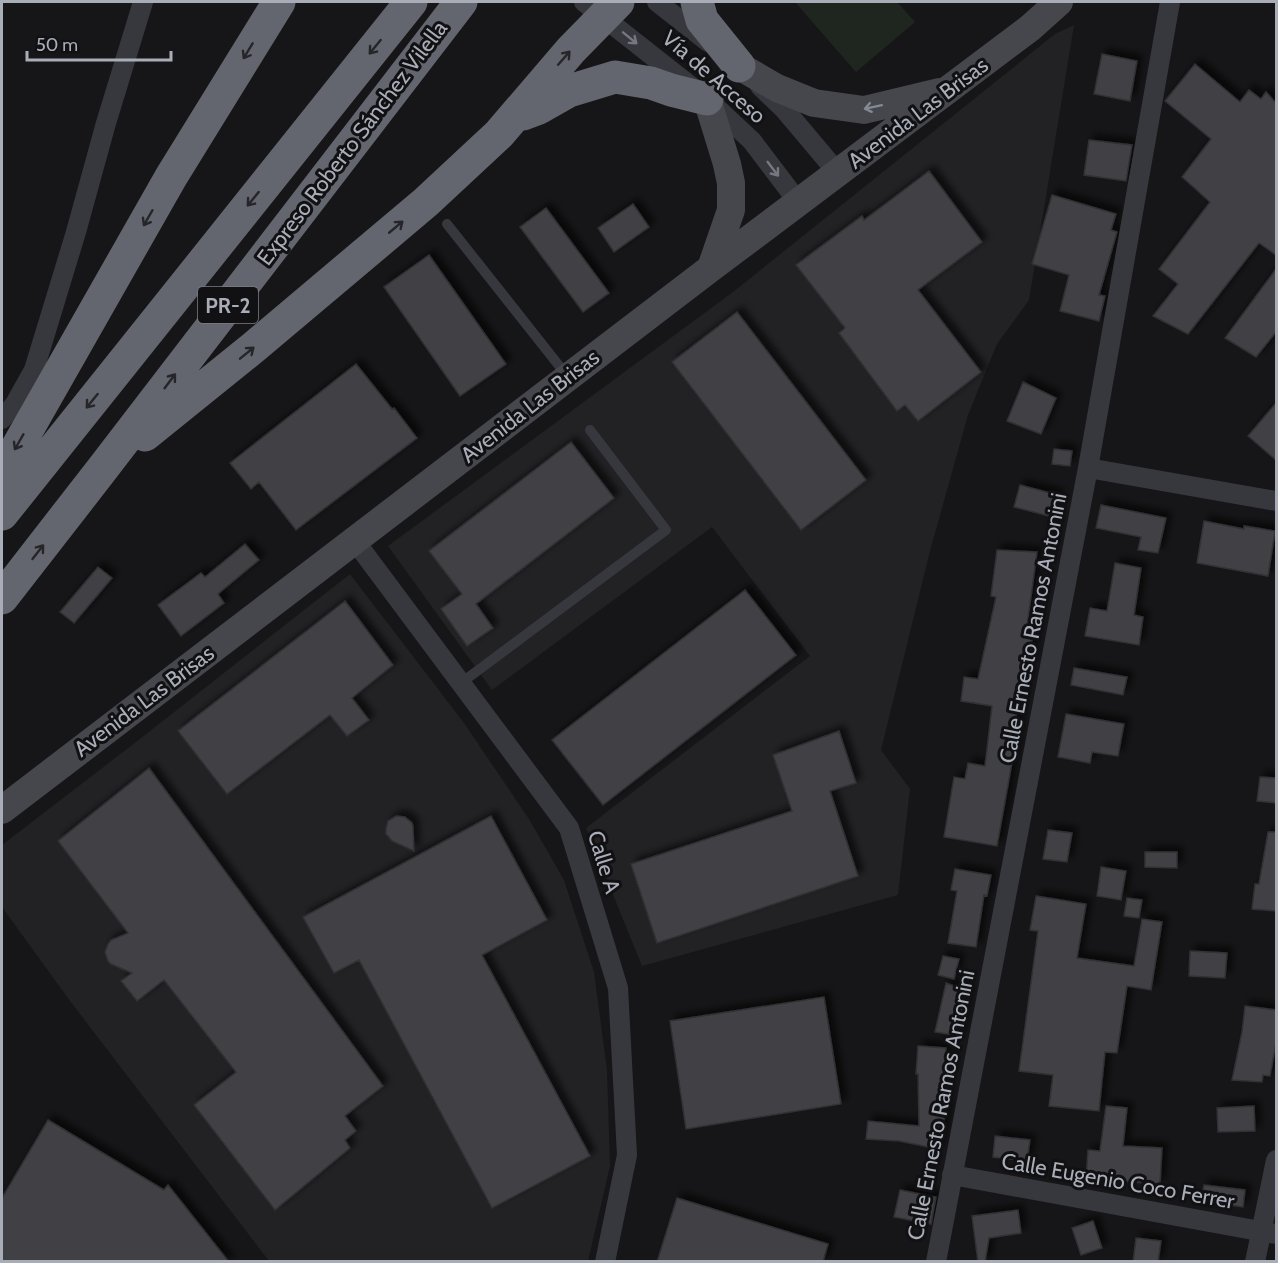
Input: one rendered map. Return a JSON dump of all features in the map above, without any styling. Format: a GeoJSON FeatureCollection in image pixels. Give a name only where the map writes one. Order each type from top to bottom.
{"type":"FeatureCollection","features":[{"type":"Feature","properties":{"kind":"highway"},"geometry":{"type":"LineString","coordinates":[[2,474],[171,177],[279,2]]}},
{"type":"Feature","properties":{"kind":"highway","name":"Expreso Roberto Sánchez Vilella"},"geometry":{"type":"LineString","coordinates":[[2,514],[411,2]]}},
{"type":"Feature","properties":{"kind":"highway"},"geometry":{"type":"LineString","coordinates":[[697,2],[702,20],[739,66]]}},
{"type":"Feature","properties":{"kind":"highway"},"geometry":{"type":"LineString","coordinates":[[103,468],[254,347],[426,202],[499,134],[571,50],[602,6]]}},
{"type":"Feature","properties":{"kind":"highway","name":"Expreso Roberto Sánchez Vilella"},"geometry":{"type":"LineString","coordinates":[[2,598],[457,7]]}},
{"type":"Feature","properties":{"kind":"highway"},"geometry":{"type":"LineString","coordinates":[[513,118],[539,108],[569,92],[615,77],[651,83],[707,99]]}},
{"type":"Feature","properties":{"kind":"street"},"geometry":{"type":"LineString","coordinates":[[2,419],[15,404],[34,370],[142,2]]}},
{"type":"Feature","properties":{"kind":"street","name":"Vía de Acceso"},"geometry":{"type":"LineString","coordinates":[[657,2],[739,66],[784,109],[838,173]]}},
{"type":"Feature","properties":{"kind":"street","name":"Avenida Las Brisas"},"geometry":{"type":"LineString","coordinates":[[2,810],[711,268],[1030,28],[1059,2]]}},
{"type":"Feature","properties":{"kind":"street","name":"Calle Ernesto Ramos Antonini"},"geometry":{"type":"LineString","coordinates":[[936,1262],[1088,468],[1170,2]]}},
{"type":"Feature","properties":{"kind":"street","name":"Vía de Acceso"},"geometry":{"type":"LineString","coordinates":[[602,6],[752,141],[799,203]]}},
{"type":"Feature","properties":{"kind":"street"},"geometry":{"type":"LineString","coordinates":[[739,66],[777,88],[814,103],[864,110],[950,89]]}},
{"type":"Feature","properties":{"kind":"street"},"geometry":{"type":"LineString","coordinates":[[707,99],[727,164],[731,192],[731,210],[711,268]]}},
{"type":"Feature","properties":{"kind":"street"},"geometry":{"type":"LineString","coordinates":[[1088,468],[1276,501]]}},
{"type":"Feature","properties":{"kind":"street","name":"Calle A"},"geometry":{"type":"LineString","coordinates":[[355,541],[569,828],[618,988],[627,1155],[605,1262]]}},
{"type":"Feature","properties":{"kind":"street"},"geometry":{"type":"LineString","coordinates":[[1255,1262],[1268,1232],[1276,1160]]}},
{"type":"Feature","properties":{"kind":"street","name":"Calle Eugenio Coco Ferrer"},"geometry":{"type":"LineString","coordinates":[[952,1175],[1268,1232]]}},
{"type":"Feature","properties":{"kind":"lane"},"geometry":{"type":"LineString","coordinates":[[447,224],[568,377]]}},
{"type":"Feature","properties":{"kind":"lane"},"geometry":{"type":"LineString","coordinates":[[461,683],[666,530],[590,430]]}},
{"type":"Feature","properties":{"kind":"shaded area"},"geometry":{"type":"Polygon","coordinates":[[[795,2],[897,2],[915,22],[856,72],[795,2]]]}},
{"type":"Feature","properties":{"kind":"shaded area"},"geometry":{"type":"Polygon","coordinates":[[[1074,25],[1029,300],[997,344],[968,415],[930,551],[881,750],[910,789],[898,895],[642,966],[586,828],[810,656],[712,527],[492,690],[388,546],[733,292],[1055,34],[1074,25]]]}},
{"type":"Feature","properties":{"kind":"shaded area"},"geometry":{"type":"Polygon","coordinates":[[[350,574],[464,723],[529,819],[564,880],[594,972],[607,1070],[610,1166],[588,1261],[269,1261],[70,1001],[2,907],[2,845],[350,574]]]}},
{"type":"Feature","properties":{"kind":"building"},"geometry":{"type":"Polygon","coordinates":[[[1102,54],[1137,61],[1130,101],[1094,94],[1102,54]]]}},
{"type":"Feature","properties":{"kind":"building"},"geometry":{"type":"Polygon","coordinates":[[[1195,64],[1240,102],[1249,90],[1261,99],[1266,92],[1276,103],[1276,255],[1259,243],[1188,334],[1153,316],[1178,284],[1159,269],[1210,202],[1182,177],[1211,139],[1165,101],[1195,64]]]}},
{"type":"Feature","properties":{"kind":"building"},"geometry":{"type":"Polygon","coordinates":[[[1089,140],[1132,145],[1126,181],[1084,175],[1089,140]]]}},
{"type":"Feature","properties":{"kind":"building"},"geometry":{"type":"Polygon","coordinates":[[[929,171],[982,242],[918,290],[981,372],[918,421],[905,405],[897,411],[839,333],[845,328],[796,265],[862,216],[864,220],[929,171]]]}},
{"type":"Feature","properties":{"kind":"building"},"geometry":{"type":"Polygon","coordinates":[[[1052,195],[1116,214],[1111,230],[1117,232],[1099,295],[1105,296],[1099,321],[1060,311],[1069,275],[1032,264],[1052,195]]]}},
{"type":"Feature","properties":{"kind":"building"},"geometry":{"type":"Polygon","coordinates":[[[633,204],[649,227],[614,252],[598,228],[633,204]]]}},
{"type":"Feature","properties":{"kind":"building"},"geometry":{"type":"Polygon","coordinates":[[[546,208],[609,293],[583,312],[520,227],[546,208]]]}},
{"type":"Feature","properties":{"kind":"building"},"geometry":{"type":"Polygon","coordinates":[[[429,255],[506,364],[460,396],[384,287],[429,255]]]}},
{"type":"Feature","properties":{"kind":"building"},"geometry":{"type":"Polygon","coordinates":[[[1276,269],[1276,332],[1256,357],[1225,338],[1276,269]]]}},
{"type":"Feature","properties":{"kind":"building"},"geometry":{"type":"Polygon","coordinates":[[[737,312],[866,480],[801,530],[672,362],[737,312]]]}},
{"type":"Feature","properties":{"kind":"building"},"geometry":{"type":"Polygon","coordinates":[[[356,364],[417,438],[296,530],[259,482],[251,489],[230,463],[356,364]]]}},
{"type":"Feature","properties":{"kind":"building"},"geometry":{"type":"Polygon","coordinates":[[[1023,382],[1056,398],[1041,434],[1007,421],[1023,382]]]}},
{"type":"Feature","properties":{"kind":"building"},"geometry":{"type":"Polygon","coordinates":[[[1276,403],[1276,460],[1248,436],[1276,403]]]}},
{"type":"Feature","properties":{"kind":"building"},"geometry":{"type":"Polygon","coordinates":[[[571,442],[614,498],[476,604],[493,628],[467,646],[441,609],[462,594],[429,551],[571,442]]]}},
{"type":"Feature","properties":{"kind":"building"},"geometry":{"type":"Polygon","coordinates":[[[1054,449],[1072,451],[1070,466],[1052,464],[1054,449]]]}},
{"type":"Feature","properties":{"kind":"building"},"geometry":{"type":"Polygon","coordinates":[[[1020,485],[1058,495],[1053,517],[1014,507],[1020,485]]]}},
{"type":"Feature","properties":{"kind":"building"},"geometry":{"type":"Polygon","coordinates":[[[1101,505],[1166,518],[1158,553],[1138,550],[1141,537],[1096,528],[1101,505]]]}},
{"type":"Feature","properties":{"kind":"building"},"geometry":{"type":"Polygon","coordinates":[[[1204,521],[1244,529],[1244,526],[1275,531],[1268,576],[1197,563],[1204,521]]]}},
{"type":"Feature","properties":{"kind":"building"},"geometry":{"type":"Polygon","coordinates":[[[245,544],[259,560],[218,594],[224,603],[181,636],[158,605],[201,573],[205,577],[245,544]]]}},
{"type":"Feature","properties":{"kind":"building"},"geometry":{"type":"Polygon","coordinates":[[[997,550],[1037,552],[1027,627],[1033,628],[1030,663],[1024,662],[1016,717],[1018,717],[1015,746],[997,846],[944,837],[954,777],[965,779],[968,763],[985,766],[992,706],[961,701],[964,677],[978,679],[996,597],[991,596],[997,550]]]}},
{"type":"Feature","properties":{"kind":"building"},"geometry":{"type":"Polygon","coordinates":[[[1115,563],[1141,568],[1134,615],[1143,617],[1139,645],[1085,636],[1090,608],[1107,611],[1115,563]]]}},
{"type":"Feature","properties":{"kind":"building"},"geometry":{"type":"Polygon","coordinates":[[[98,567],[112,578],[74,623],[60,612],[98,567]]]}},
{"type":"Feature","properties":{"kind":"building"},"geometry":{"type":"Polygon","coordinates":[[[745,590],[796,655],[603,805],[552,740],[745,590]]]}},
{"type":"Feature","properties":{"kind":"building"},"geometry":{"type":"Polygon","coordinates":[[[345,601],[393,665],[352,698],[369,720],[347,736],[330,715],[227,794],[178,731],[345,601]]]}},
{"type":"Feature","properties":{"kind":"building"},"geometry":{"type":"Polygon","coordinates":[[[1074,668],[1127,677],[1123,695],[1071,685],[1074,668]]]}},
{"type":"Feature","properties":{"kind":"building"},"geometry":{"type":"Polygon","coordinates":[[[1066,714],[1124,724],[1118,756],[1092,752],[1090,763],[1058,757],[1066,714]]]}},
{"type":"Feature","properties":{"kind":"building"},"geometry":{"type":"Polygon","coordinates":[[[839,731],[856,783],[830,791],[858,876],[657,943],[631,864],[792,811],[773,755],[839,731]]]}},
{"type":"Feature","properties":{"kind":"building"},"geometry":{"type":"Polygon","coordinates":[[[149,768],[383,1086],[345,1116],[356,1131],[345,1140],[350,1148],[275,1210],[194,1105],[236,1072],[164,980],[137,1001],[121,981],[132,973],[111,964],[105,952],[111,940],[128,933],[58,841],[149,768]]]}},
{"type":"Feature","properties":{"kind":"building"},"geometry":{"type":"Polygon","coordinates":[[[1260,777],[1276,778],[1276,803],[1257,801],[1260,777]]]}},
{"type":"Feature","properties":{"kind":"building"},"geometry":{"type":"Polygon","coordinates":[[[396,816],[405,817],[412,823],[414,851],[392,841],[386,834],[388,821],[396,816]]]}},
{"type":"Feature","properties":{"kind":"building"},"geometry":{"type":"Polygon","coordinates":[[[491,816],[547,920],[482,955],[590,1156],[492,1208],[359,960],[334,973],[303,917],[491,816]]]}},
{"type":"Feature","properties":{"kind":"building"},"geometry":{"type":"Polygon","coordinates":[[[1048,830],[1072,833],[1067,862],[1043,859],[1048,830]]]}},
{"type":"Feature","properties":{"kind":"building"},"geometry":{"type":"Polygon","coordinates":[[[1268,832],[1276,832],[1276,911],[1252,909],[1255,884],[1259,884],[1268,832]]]}},
{"type":"Feature","properties":{"kind":"building"},"geometry":{"type":"Polygon","coordinates":[[[1145,852],[1177,852],[1177,868],[1145,867],[1145,852]]]}},
{"type":"Feature","properties":{"kind":"building"},"geometry":{"type":"Polygon","coordinates":[[[1101,867],[1126,871],[1121,900],[1097,896],[1101,867]]]}},
{"type":"Feature","properties":{"kind":"building"},"geometry":{"type":"Polygon","coordinates":[[[955,869],[991,875],[987,896],[984,895],[976,947],[948,943],[957,891],[951,890],[955,869]]]}},
{"type":"Feature","properties":{"kind":"building"},"geometry":{"type":"Polygon","coordinates":[[[1036,896],[1086,904],[1077,958],[1134,966],[1142,919],[1162,922],[1151,990],[1127,986],[1117,1053],[1105,1052],[1099,1111],[1049,1106],[1053,1075],[1019,1071],[1038,931],[1030,930],[1036,896]]]}},
{"type":"Feature","properties":{"kind":"building"},"geometry":{"type":"Polygon","coordinates":[[[1127,898],[1142,900],[1139,918],[1124,916],[1127,898]]]}},
{"type":"Feature","properties":{"kind":"building"},"geometry":{"type":"Polygon","coordinates":[[[1190,951],[1227,953],[1225,978],[1189,976],[1190,951]]]}},
{"type":"Feature","properties":{"kind":"building"},"geometry":{"type":"Polygon","coordinates":[[[943,956],[959,959],[954,979],[938,975],[943,956]]]}},
{"type":"Feature","properties":{"kind":"building"},"geometry":{"type":"Polygon","coordinates":[[[946,983],[967,991],[959,1036],[935,1032],[946,983]]]}},
{"type":"Feature","properties":{"kind":"building"},"geometry":{"type":"Polygon","coordinates":[[[824,997],[841,1104],[686,1129],[670,1021],[824,997]]]}},
{"type":"Feature","properties":{"kind":"building"},"geometry":{"type":"Polygon","coordinates":[[[1245,1006],[1276,1010],[1276,1043],[1270,1076],[1263,1075],[1262,1082],[1232,1080],[1245,1006]]]}},
{"type":"Feature","properties":{"kind":"building"},"geometry":{"type":"Polygon","coordinates":[[[918,1046],[946,1048],[943,1085],[945,1085],[945,1115],[939,1149],[899,1141],[866,1139],[868,1121],[919,1126],[918,1074],[916,1074],[918,1046]]]}},
{"type":"Feature","properties":{"kind":"building"},"geometry":{"type":"Polygon","coordinates":[[[1106,1106],[1127,1108],[1123,1146],[1162,1148],[1160,1184],[1086,1179],[1088,1150],[1100,1151],[1106,1106]]]}},
{"type":"Feature","properties":{"kind":"building"},"geometry":{"type":"Polygon","coordinates":[[[1254,1106],[1255,1131],[1218,1132],[1217,1108],[1254,1106]]]}},
{"type":"Feature","properties":{"kind":"building"},"geometry":{"type":"Polygon","coordinates":[[[48,1120],[164,1190],[168,1185],[229,1262],[2,1262],[2,1198],[48,1120]]]}},
{"type":"Feature","properties":{"kind":"building"},"geometry":{"type":"Polygon","coordinates":[[[995,1136],[1030,1140],[1027,1161],[993,1157],[995,1136]]]}},
{"type":"Feature","properties":{"kind":"building"},"geometry":{"type":"Polygon","coordinates":[[[1204,1185],[1245,1190],[1243,1207],[1201,1201],[1204,1185]]]}},
{"type":"Feature","properties":{"kind":"building"},"geometry":{"type":"Polygon","coordinates":[[[900,1190],[936,1197],[931,1224],[894,1217],[900,1190]]]}},
{"type":"Feature","properties":{"kind":"building"},"geometry":{"type":"Polygon","coordinates":[[[677,1198],[828,1244],[823,1262],[657,1262],[677,1198]]]}},
{"type":"Feature","properties":{"kind":"building"},"geometry":{"type":"Polygon","coordinates":[[[1018,1210],[1021,1233],[989,1238],[985,1262],[978,1262],[972,1216],[1018,1210]]]}},
{"type":"Feature","properties":{"kind":"building"},"geometry":{"type":"Polygon","coordinates":[[[1093,1221],[1102,1248],[1081,1255],[1072,1228],[1093,1221]]]}},
{"type":"Feature","properties":{"kind":"building"},"geometry":{"type":"Polygon","coordinates":[[[1136,1238],[1161,1241],[1158,1262],[1133,1262],[1136,1238]]]}}]}
